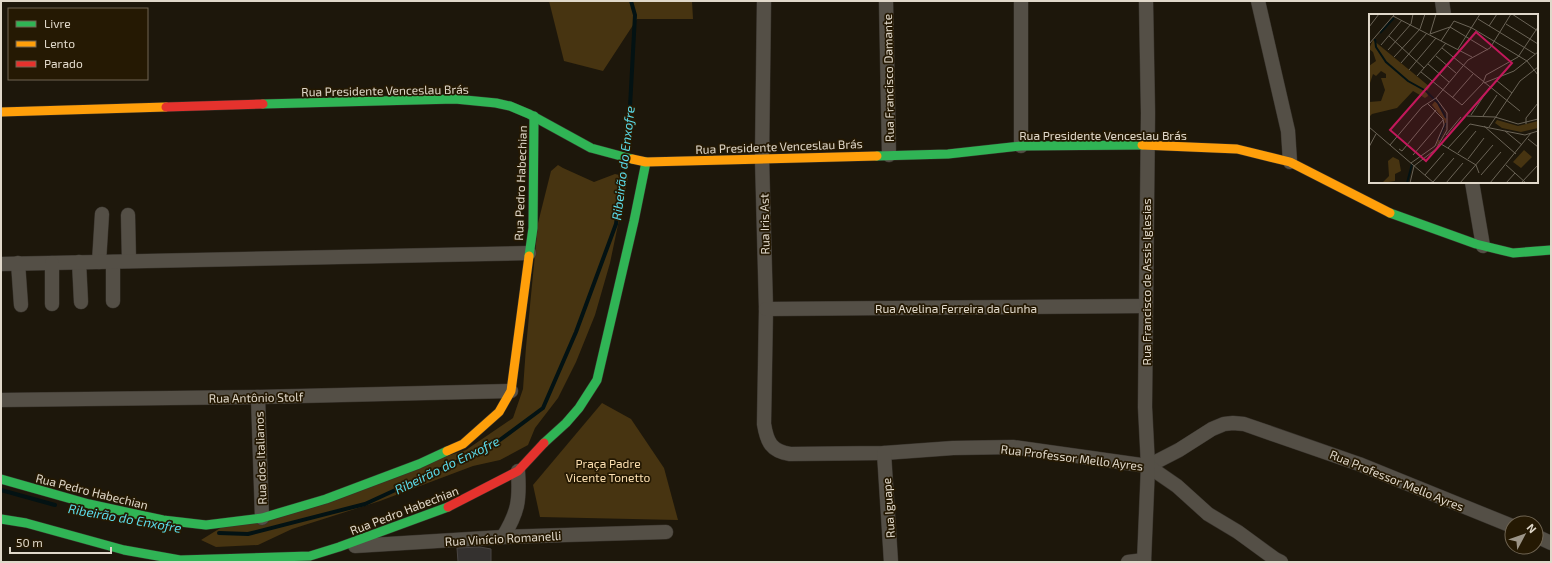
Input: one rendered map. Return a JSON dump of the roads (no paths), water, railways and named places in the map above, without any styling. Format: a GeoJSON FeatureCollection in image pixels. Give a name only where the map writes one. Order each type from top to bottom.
{"type":"FeatureCollection","features":[{"type":"Feature","properties":{"kind":"street","name":"Rua Iris Ast"},"geometry":{"type":"LineString","coordinates":[[764,1],[762,158],[766,309],[764,424],[766,437],[771,446]]}},
{"type":"Feature","properties":{"kind":"street","name":"Rua Francisco Damante"},"geometry":{"type":"LineString","coordinates":[[886,1],[889,155]]}},
{"type":"Feature","properties":{"kind":"street"},"geometry":{"type":"LineString","coordinates":[[1021,1],[1021,146]]}},
{"type":"Feature","properties":{"kind":"street","name":"Rua Francisco de Assis Iglesias"},"geometry":{"type":"LineString","coordinates":[[1144,561],[1148,466],[1146,407],[1148,145],[1146,1]]}},
{"type":"Feature","properties":{"kind":"street"},"geometry":{"type":"LineString","coordinates":[[1258,1],[1288,131],[1290,162]]}},
{"type":"Feature","properties":{"kind":"street"},"geometry":{"type":"LineString","coordinates":[[1442,1],[1444,14]]}},
{"type":"Feature","properties":{"kind":"street","name":"Rua Presidente Venceslau Brás"},"geometry":{"type":"LineString","coordinates":[[1,112],[455,99],[489,102],[510,106],[534,116],[584,146],[610,156],[646,162],[948,154],[1021,146],[1148,145],[1237,150],[1290,162],[1393,214],[1483,246],[1513,253],[1551,250]]}},
{"type":"Feature","properties":{"kind":"street","name":"Rua Pedro Habechian"},"geometry":{"type":"LineString","coordinates":[[1,479],[89,504],[162,520],[206,525],[262,518],[333,496],[419,464],[463,444],[499,412],[511,391],[533,228],[534,116]]}},
{"type":"Feature","properties":{"kind":"street","name":"Rua Pedro Habechian"},"geometry":{"type":"LineString","coordinates":[[1,519],[26,523],[124,550],[180,560],[272,560],[310,556],[447,508],[518,471],[550,436],[566,423],[575,413],[597,380],[621,282],[646,162]]}},
{"type":"Feature","properties":{"kind":"street"},"geometry":{"type":"LineString","coordinates":[[1472,183],[1483,246]]}},
{"type":"Feature","properties":{"kind":"street"},"geometry":{"type":"LineString","coordinates":[[102,214],[106,262],[113,301]]}},
{"type":"Feature","properties":{"kind":"street"},"geometry":{"type":"LineString","coordinates":[[128,214],[129,261]]}},
{"type":"Feature","properties":{"kind":"street"},"geometry":{"type":"LineString","coordinates":[[1,264],[529,253]]}},
{"type":"Feature","properties":{"kind":"street"},"geometry":{"type":"LineString","coordinates":[[79,262],[81,302]]}},
{"type":"Feature","properties":{"kind":"street"},"geometry":{"type":"LineString","coordinates":[[18,263],[21,305]]}},
{"type":"Feature","properties":{"kind":"street"},"geometry":{"type":"LineString","coordinates":[[52,263],[52,304]]}},
{"type":"Feature","properties":{"kind":"street","name":"Rua Avelina Ferreira da Cunha"},"geometry":{"type":"LineString","coordinates":[[766,309],[1146,306]]}},
{"type":"Feature","properties":{"kind":"street","name":"Rua Antônio Stolf"},"geometry":{"type":"LineString","coordinates":[[1,400],[258,397],[511,391]]}},
{"type":"Feature","properties":{"kind":"street","name":"Rua dos Italianos"},"geometry":{"type":"LineString","coordinates":[[258,397],[262,518]]}},
{"type":"Feature","properties":{"kind":"street","name":"Rua Professor Mello Ayres"},"geometry":{"type":"LineString","coordinates":[[771,446],[781,452],[790,454],[884,453],[953,448],[1013,447],[1148,466],[1179,450],[1218,426],[1233,423],[1244,424],[1359,464],[1504,523]]}},
{"type":"Feature","properties":{"kind":"street","name":"Rua Iguape"},"geometry":{"type":"LineString","coordinates":[[884,453],[891,562]]}},
{"type":"Feature","properties":{"kind":"street"},"geometry":{"type":"LineString","coordinates":[[1148,466],[1177,486],[1208,514],[1238,532],[1277,561]]}},
{"type":"Feature","properties":{"kind":"street"},"geometry":{"type":"LineString","coordinates":[[503,537],[513,520],[517,508],[519,498],[518,471]]}},
{"type":"Feature","properties":{"kind":"street","name":"Rua Vinício Romanelli"},"geometry":{"type":"LineString","coordinates":[[339,547],[503,537],[666,532]]}},
{"type":"Feature","properties":{"kind":"street"},"geometry":{"type":"LineString","coordinates":[[1128,562],[1144,561]]}},
{"type":"Feature","properties":{"kind":"waterway","name":"Ribeirão do Enxofre"},"geometry":{"type":"LineString","coordinates":[[625,152],[629,125],[635,15],[631,1]]}},
{"type":"Feature","properties":{"kind":"waterway","name":"Ribeirão do Enxofre"},"geometry":{"type":"LineString","coordinates":[[219,533],[248,534],[365,504],[493,445],[543,408],[576,332],[616,224],[624,162]]}},
{"type":"Feature","properties":{"kind":"waterway","name":"Ribeirão do Enxofre"},"geometry":{"type":"LineString","coordinates":[[1,490],[55,505]]}},
{"type":"Feature","properties":{"kind":"park label","name":"Praça Padre Vicente Tonetto"},"geometry":{"type":"Point","coordinates":[608,470]}}]}
